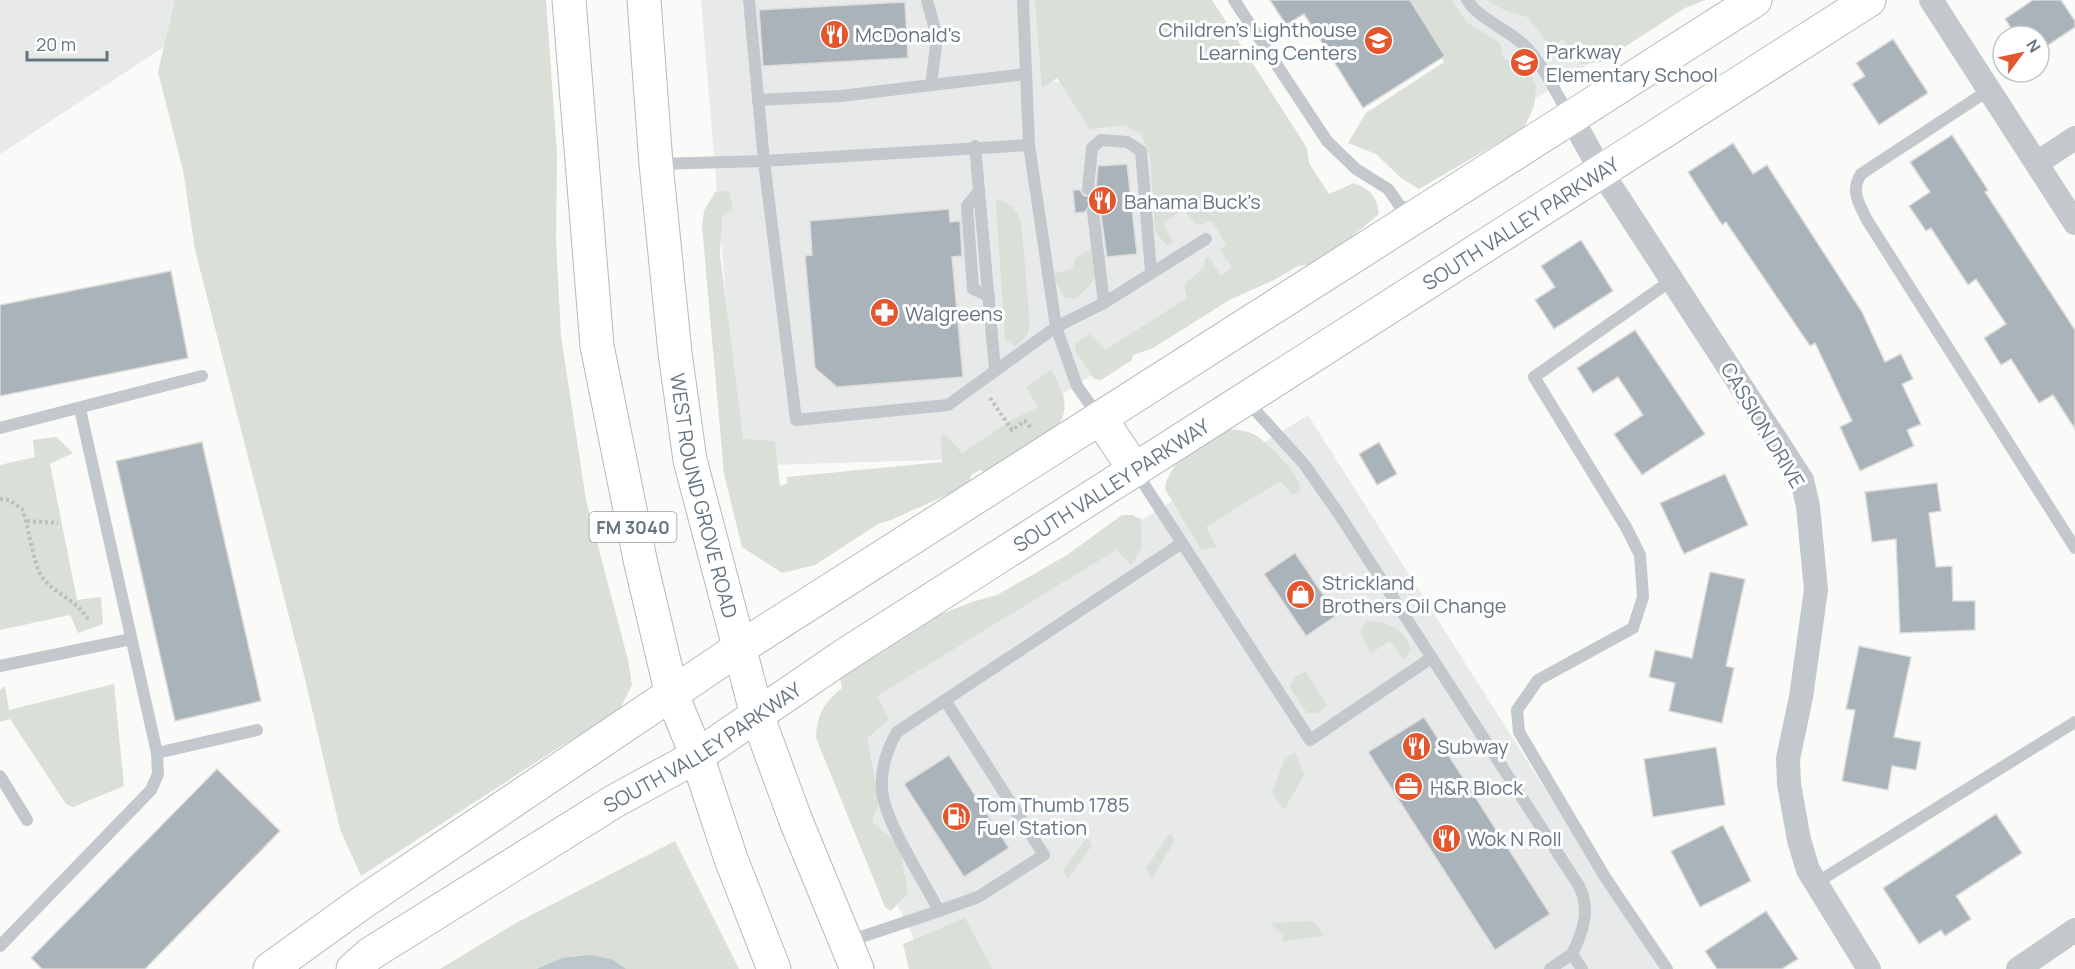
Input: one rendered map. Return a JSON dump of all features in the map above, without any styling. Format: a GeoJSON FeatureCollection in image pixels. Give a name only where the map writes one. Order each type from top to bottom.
{"type":"FeatureCollection","features":[{"type":"Feature","properties":{"kind":"main road","name":"FM 3040"},"geometry":{"type":"LineString","coordinates":[[569,0],[597,346],[641,564],[672,695],[697,756],[730,859],[774,969]]}},
{"type":"Feature","properties":{"kind":"main road","name":"WEST ROUND GROVE ROAD"},"geometry":{"type":"LineString","coordinates":[[644,0],[656,164],[675,353],[690,460],[738,650],[757,715],[851,955]]}},
{"type":"Feature","properties":{"kind":"main road"},"geometry":{"type":"LineString","coordinates":[[270,969],[360,904],[738,650],[1755,0]]}},
{"type":"Feature","properties":{"kind":"main road","name":"SOUTH VALLEY PARKWAY"},"geometry":{"type":"LineString","coordinates":[[353,969],[369,954],[488,878],[613,802],[697,756],[813,676],[1869,0]]}},
{"type":"Feature","properties":{"kind":"main road"},"geometry":{"type":"LineString","coordinates":[[1100,418],[1135,470]]}},
{"type":"Feature","properties":{"kind":"street"},"geometry":{"type":"LineString","coordinates":[[1931,0],[2075,223]]}},
{"type":"Feature","properties":{"kind":"street","name":"CASSION DRIVE"},"geometry":{"type":"LineString","coordinates":[[1571,117],[1601,171],[1802,480],[1808,506],[1816,590],[1801,697],[1788,759],[1789,784],[1799,840],[1808,870],[1869,969]]}},
{"type":"Feature","properties":{"kind":"street"},"geometry":{"type":"LineString","coordinates":[[2037,163],[2075,138]]}},
{"type":"Feature","properties":{"kind":"street"},"geometry":{"type":"LineString","coordinates":[[2018,969],[2075,930]]}},
{"type":"Feature","properties":{"kind":"lane"},"geometry":{"type":"LineString","coordinates":[[749,0],[764,160],[796,420],[948,405],[1056,327],[1104,303],[1206,239]]}},
{"type":"Feature","properties":{"kind":"lane"},"geometry":{"type":"LineString","coordinates":[[927,0],[937,37],[932,85]]}},
{"type":"Feature","properties":{"kind":"lane"},"geometry":{"type":"LineString","coordinates":[[1023,0],[1029,145],[1056,327],[1077,386],[1100,418]]}},
{"type":"Feature","properties":{"kind":"lane"},"geometry":{"type":"LineString","coordinates":[[1234,0],[1327,141],[1356,169],[1388,189],[1400,206],[1422,211]]}},
{"type":"Feature","properties":{"kind":"lane"},"geometry":{"type":"LineString","coordinates":[[1467,0],[1472,8],[1513,34],[1528,49],[1571,117]]}},
{"type":"Feature","properties":{"kind":"lane"},"geometry":{"type":"LineString","coordinates":[[758,100],[841,96],[1026,74]]}},
{"type":"Feature","properties":{"kind":"lane"},"geometry":{"type":"LineString","coordinates":[[1989,90],[1861,174],[1854,184],[1855,197],[1867,220],[2075,548]]}},
{"type":"Feature","properties":{"kind":"lane"},"geometry":{"type":"LineString","coordinates":[[1088,189],[1092,148],[1101,140],[1127,142],[1141,151],[1151,272]]}},
{"type":"Feature","properties":{"kind":"lane"},"geometry":{"type":"LineString","coordinates":[[656,164],[1029,145]]}},
{"type":"Feature","properties":{"kind":"lane"},"geometry":{"type":"LineString","coordinates":[[975,146],[995,370]]}},
{"type":"Feature","properties":{"kind":"lane"},"geometry":{"type":"LineString","coordinates":[[1093,212],[1104,303]]}},
{"type":"Feature","properties":{"kind":"lane"},"geometry":{"type":"LineString","coordinates":[[1666,969],[1605,877],[1519,732],[1517,710],[1538,680],[1633,628],[1643,597],[1640,555],[1626,527],[1533,377],[1672,280]]}},
{"type":"Feature","properties":{"kind":"lane"},"geometry":{"type":"LineString","coordinates":[[0,428],[201,376]]}},
{"type":"Feature","properties":{"kind":"lane"},"geometry":{"type":"LineString","coordinates":[[1245,399],[1304,464],[1584,896],[1586,908],[1581,935],[1572,954],[1550,969]]}},
{"type":"Feature","properties":{"kind":"lane"},"geometry":{"type":"LineString","coordinates":[[0,946],[151,790],[158,774],[157,753],[80,409]]}},
{"type":"Feature","properties":{"kind":"lane"},"geometry":{"type":"LineString","coordinates":[[1135,470],[1310,740],[1431,658]]}},
{"type":"Feature","properties":{"kind":"lane"},"geometry":{"type":"LineString","coordinates":[[939,910],[888,814],[882,790],[883,769],[888,748],[897,732],[1182,543]]}},
{"type":"Feature","properties":{"kind":"lane"},"geometry":{"type":"LineString","coordinates":[[0,666],[131,639]]}},
{"type":"Feature","properties":{"kind":"lane"},"geometry":{"type":"LineString","coordinates":[[851,955],[939,910],[978,897],[1044,855],[945,700]]}},
{"type":"Feature","properties":{"kind":"lane"},"geometry":{"type":"LineString","coordinates":[[1816,883],[2075,722]]}},
{"type":"Feature","properties":{"kind":"lane"},"geometry":{"type":"LineString","coordinates":[[157,753],[257,730]]}},
{"type":"Feature","properties":{"kind":"lane"},"geometry":{"type":"LineString","coordinates":[[0,776],[27,820]]}},
{"type":"Feature","properties":{"kind":"lane"},"geometry":{"type":"LineString","coordinates":[[1572,954],[1582,969]]}},
{"type":"Feature","properties":{"kind":"path"},"geometry":{"type":"LineString","coordinates":[[977,384],[1012,430],[1025,421],[1034,431]]}},
{"type":"Feature","properties":{"kind":"path"},"geometry":{"type":"LineString","coordinates":[[0,499],[9,500],[22,509],[27,520],[40,575],[52,588],[84,610],[89,621]]}},
{"type":"Feature","properties":{"kind":"path"},"geometry":{"type":"LineString","coordinates":[[27,520],[58,523]]}},
{"type":"Feature","properties":{"kind":"shaded area"},"geometry":{"type":"Polygon","coordinates":[[[0,0],[236,0],[0,154],[0,0]]]}},
{"type":"Feature","properties":{"kind":"shaded area"},"geometry":{"type":"Polygon","coordinates":[[[175,0],[546,0],[557,153],[556,240],[561,336],[586,500],[628,660],[632,685],[618,713],[561,746],[361,876],[340,829],[305,679],[195,250],[183,170],[158,72],[175,0]]]}},
{"type":"Feature","properties":{"kind":"shaded area"},"geometry":{"type":"Polygon","coordinates":[[[701,0],[1039,0],[1044,77],[1157,120],[1243,274],[966,459],[740,466],[701,0]]]}},
{"type":"Feature","properties":{"kind":"shaded area"},"geometry":{"type":"Polygon","coordinates":[[[1035,0],[1212,0],[1307,148],[1309,163],[1329,194],[1354,183],[1372,194],[1379,214],[1341,246],[1312,264],[1298,266],[1274,280],[1231,299],[1153,348],[1133,355],[1132,360],[1101,380],[1094,379],[1076,353],[1075,344],[1089,334],[1105,350],[1187,298],[1184,285],[1204,267],[1205,258],[1209,257],[1221,276],[1232,267],[1220,250],[1226,244],[1211,220],[1204,224],[1195,224],[1184,209],[1163,223],[1173,243],[1167,246],[1155,231],[1150,156],[1141,134],[1124,125],[1090,129],[1057,78],[1042,88],[1035,0]]]}},
{"type":"Feature","properties":{"kind":"shaded area"},"geometry":{"type":"Polygon","coordinates":[[[1406,0],[1452,0],[1466,22],[1500,43],[1503,58],[1532,75],[1536,88],[1534,106],[1524,128],[1419,189],[1401,178],[1376,154],[1348,143],[1366,113],[1444,62],[1406,0]]]}},
{"type":"Feature","properties":{"kind":"shaded area","name":"Parkway Elementary School"},"geometry":{"type":"Polygon","coordinates":[[[1418,0],[1689,0],[1497,123],[1418,0]]]}},
{"type":"Feature","properties":{"kind":"shaded area"},"geometry":{"type":"Polygon","coordinates":[[[1487,0],[1705,0],[1685,8],[1601,62],[1582,64],[1570,59],[1575,54],[1562,38],[1554,50],[1527,17],[1502,9],[1487,0]]]}},
{"type":"Feature","properties":{"kind":"shaded area"},"geometry":{"type":"Polygon","coordinates":[[[729,191],[733,208],[722,217],[720,254],[743,439],[775,441],[780,486],[787,484],[787,477],[942,462],[941,436],[946,435],[962,453],[1010,421],[1038,407],[1026,387],[1051,370],[1062,392],[1065,406],[1056,429],[984,472],[980,470],[971,475],[970,482],[962,488],[878,524],[815,565],[782,573],[742,547],[724,474],[702,226],[704,211],[715,192],[729,191]]]}},
{"type":"Feature","properties":{"kind":"shaded area"},"geometry":{"type":"Polygon","coordinates":[[[1000,200],[1016,211],[1022,229],[1030,325],[1027,336],[1015,346],[1005,340],[996,202],[1000,200]]]}},
{"type":"Feature","properties":{"kind":"shaded area"},"geometry":{"type":"Polygon","coordinates":[[[1093,247],[1102,270],[1075,299],[1064,297],[1054,279],[1055,273],[1072,269],[1075,259],[1093,247]]]}},
{"type":"Feature","properties":{"kind":"shaded area"},"geometry":{"type":"Polygon","coordinates":[[[1308,415],[1659,969],[928,969],[874,855],[843,772],[864,696],[1308,415]]]}},
{"type":"Feature","properties":{"kind":"shaded area"},"geometry":{"type":"Polygon","coordinates":[[[1230,429],[1251,433],[1266,443],[1290,468],[1300,490],[1293,495],[1280,481],[1206,527],[1217,548],[1201,549],[1165,489],[1173,469],[1180,460],[1210,439],[1230,429]]]}},
{"type":"Feature","properties":{"kind":"shaded area"},"geometry":{"type":"Polygon","coordinates":[[[56,437],[73,453],[50,464],[77,600],[101,597],[103,624],[78,633],[70,615],[0,630],[0,465],[35,457],[33,440],[56,437]]]}},
{"type":"Feature","properties":{"kind":"shaded area"},"geometry":{"type":"Polygon","coordinates":[[[1122,515],[1132,515],[1141,519],[1142,548],[1131,565],[1116,550],[877,696],[889,720],[867,738],[879,801],[872,822],[899,845],[908,893],[891,911],[885,907],[816,738],[818,722],[823,710],[830,699],[842,688],[840,678],[936,616],[997,595],[1067,555],[1122,515]]]}},
{"type":"Feature","properties":{"kind":"shaded area"},"geometry":{"type":"Polygon","coordinates":[[[1367,621],[1394,627],[1403,635],[1411,649],[1404,660],[1390,641],[1371,653],[1360,632],[1367,621]]]}},
{"type":"Feature","properties":{"kind":"shaded area"},"geometry":{"type":"Polygon","coordinates":[[[1306,672],[1327,706],[1318,713],[1307,713],[1290,688],[1294,677],[1306,672]]]}},
{"type":"Feature","properties":{"kind":"shaded area"},"geometry":{"type":"Polygon","coordinates":[[[114,684],[124,786],[73,807],[66,804],[10,719],[0,722],[0,690],[5,686],[9,710],[114,684]]]}},
{"type":"Feature","properties":{"kind":"shaded area"},"geometry":{"type":"Polygon","coordinates":[[[1295,753],[1304,775],[1284,810],[1272,793],[1285,758],[1295,753]]]}},
{"type":"Feature","properties":{"kind":"shaded area"},"geometry":{"type":"Polygon","coordinates":[[[1170,833],[1175,840],[1152,878],[1146,868],[1170,833]]]}},
{"type":"Feature","properties":{"kind":"shaded area"},"geometry":{"type":"Polygon","coordinates":[[[1087,838],[1092,845],[1068,879],[1063,870],[1087,838]]]}},
{"type":"Feature","properties":{"kind":"shaded area"},"geometry":{"type":"Polygon","coordinates":[[[675,841],[739,969],[440,969],[514,924],[675,841]]]}},
{"type":"Feature","properties":{"kind":"shaded area"},"geometry":{"type":"Polygon","coordinates":[[[965,918],[992,969],[909,969],[903,944],[965,918]]]}},
{"type":"Feature","properties":{"kind":"shaded area"},"geometry":{"type":"Polygon","coordinates":[[[1313,921],[1324,936],[1282,941],[1283,936],[1270,923],[1313,921]]]}},
{"type":"Feature","properties":{"kind":"shaded area"},"geometry":{"type":"Polygon","coordinates":[[[590,955],[611,959],[626,969],[537,969],[562,958],[590,955]]]}},
{"type":"Feature","properties":{"kind":"building","name":"Children's Lighthouse Learning Centers"},"geometry":{"type":"Polygon","coordinates":[[[1270,0],[1410,0],[1445,56],[1363,108],[1304,14],[1286,25],[1270,0]]]}},
{"type":"Feature","properties":{"kind":"building"},"geometry":{"type":"Polygon","coordinates":[[[2033,0],[2061,0],[2075,21],[2075,27],[2051,43],[2051,24],[2008,24],[2005,19],[2033,0]]]}},
{"type":"Feature","properties":{"kind":"building","name":"McDonald's"},"geometry":{"type":"Polygon","coordinates":[[[905,2],[908,58],[763,66],[759,10],[905,2]]]}},
{"type":"Feature","properties":{"kind":"building"},"geometry":{"type":"Polygon","coordinates":[[[1893,39],[1928,93],[1879,125],[1852,84],[1865,76],[1856,63],[1893,39]]]}},
{"type":"Feature","properties":{"kind":"building"},"geometry":{"type":"Polygon","coordinates":[[[1952,135],[1988,190],[1985,192],[2075,330],[2075,429],[2053,395],[2039,403],[2011,359],[2001,365],[1984,338],[2006,324],[1976,279],[1968,285],[1931,228],[1926,231],[1909,206],[1930,192],[1910,162],[1952,135]]]}},
{"type":"Feature","properties":{"kind":"building"},"geometry":{"type":"Polygon","coordinates":[[[1733,143],[1753,174],[1767,165],[1862,312],[1885,362],[1901,354],[1913,379],[1902,384],[1921,424],[1907,430],[1914,446],[1860,471],[1840,427],[1852,421],[1815,343],[1810,346],[1726,222],[1722,225],[1688,172],[1733,143]]]}},
{"type":"Feature","properties":{"kind":"building","name":"Bahama Buck's"},"geometry":{"type":"Polygon","coordinates":[[[1127,164],[1137,254],[1107,257],[1100,208],[1091,204],[1085,212],[1075,213],[1073,190],[1080,190],[1084,196],[1092,196],[1096,190],[1098,166],[1127,164]]]}},
{"type":"Feature","properties":{"kind":"building","name":"Walgreens"},"geometry":{"type":"Polygon","coordinates":[[[949,209],[950,222],[960,221],[962,256],[952,257],[963,377],[837,387],[815,368],[805,256],[812,255],[810,221],[949,209]]]}},
{"type":"Feature","properties":{"kind":"building"},"geometry":{"type":"Polygon","coordinates":[[[1581,240],[1613,291],[1554,329],[1535,300],[1555,287],[1541,266],[1581,240]]]}},
{"type":"Feature","properties":{"kind":"building"},"geometry":{"type":"Polygon","coordinates":[[[171,271],[188,358],[0,396],[0,305],[171,271]]]}},
{"type":"Feature","properties":{"kind":"building"},"geometry":{"type":"Polygon","coordinates":[[[1635,330],[1705,434],[1642,475],[1614,434],[1643,415],[1618,377],[1593,393],[1577,368],[1635,330]]]}},
{"type":"Feature","properties":{"kind":"building"},"geometry":{"type":"Polygon","coordinates":[[[202,442],[261,701],[175,721],[116,461],[202,442]]]}},
{"type":"Feature","properties":{"kind":"building"},"geometry":{"type":"Polygon","coordinates":[[[1379,442],[1397,474],[1377,485],[1359,454],[1379,442]]]}},
{"type":"Feature","properties":{"kind":"building"},"geometry":{"type":"Polygon","coordinates":[[[1725,474],[1748,525],[1684,554],[1660,503],[1725,474]]]}},
{"type":"Feature","properties":{"kind":"building"},"geometry":{"type":"Polygon","coordinates":[[[1937,483],[1941,511],[1929,513],[1936,567],[1952,566],[1953,601],[1975,601],[1975,630],[1900,633],[1896,539],[1872,542],[1865,492],[1937,483]]]}},
{"type":"Feature","properties":{"kind":"building","name":"Strickland Brothers Oil Change"},"geometry":{"type":"Polygon","coordinates":[[[1295,553],[1337,615],[1306,636],[1264,574],[1295,553]]]}},
{"type":"Feature","properties":{"kind":"building"},"geometry":{"type":"Polygon","coordinates":[[[1710,572],[1745,579],[1726,666],[1734,668],[1722,723],[1669,711],[1675,683],[1649,677],[1655,650],[1692,658],[1710,572]]]}},
{"type":"Feature","properties":{"kind":"building"},"geometry":{"type":"Polygon","coordinates":[[[1859,646],[1911,657],[1894,737],[1921,742],[1916,770],[1892,766],[1888,790],[1842,781],[1855,710],[1846,709],[1859,646]]]}},
{"type":"Feature","properties":{"kind":"building"},"geometry":{"type":"Polygon","coordinates":[[[1424,717],[1550,914],[1495,950],[1368,752],[1424,717]]]}},
{"type":"Feature","properties":{"kind":"building"},"geometry":{"type":"Polygon","coordinates":[[[1716,747],[1725,805],[1653,817],[1644,759],[1716,747]]]}},
{"type":"Feature","properties":{"kind":"building","name":"Tom Thumb 1785 Fuel Station"},"geometry":{"type":"Polygon","coordinates":[[[949,755],[1009,848],[964,877],[904,784],[949,755]]]}},
{"type":"Feature","properties":{"kind":"building"},"geometry":{"type":"Polygon","coordinates":[[[217,769],[280,831],[145,969],[42,969],[31,958],[217,769]]]}},
{"type":"Feature","properties":{"kind":"building"},"geometry":{"type":"Polygon","coordinates":[[[1996,814],[2022,853],[1956,896],[1971,919],[1945,936],[1941,930],[1919,944],[1883,888],[1996,814]]]}},
{"type":"Feature","properties":{"kind":"building"},"geometry":{"type":"Polygon","coordinates":[[[1723,825],[1751,881],[1700,907],[1671,851],[1723,825]]]}},
{"type":"Feature","properties":{"kind":"building"},"geometry":{"type":"Polygon","coordinates":[[[1766,911],[1798,959],[1782,969],[1717,969],[1705,951],[1766,911]]]}},
{"type":"Feature","properties":{"kind":"place","name":"McDonald's"},"geometry":{"type":"Point","coordinates":[834,34]}},
{"type":"Feature","properties":{"kind":"place","name":"Children's Lighthouse Learning Centers"},"geometry":{"type":"Point","coordinates":[1378,41]}},
{"type":"Feature","properties":{"kind":"place","name":"Parkway Elementary School"},"geometry":{"type":"Point","coordinates":[1525,62]}},
{"type":"Feature","properties":{"kind":"place","name":"Bahama Buck's"},"geometry":{"type":"Point","coordinates":[1103,201]}},
{"type":"Feature","properties":{"kind":"place","name":"Walgreens"},"geometry":{"type":"Point","coordinates":[884,313]}},
{"type":"Feature","properties":{"kind":"place","name":"Strickland Brothers Oil Change"},"geometry":{"type":"Point","coordinates":[1301,594]}},
{"type":"Feature","properties":{"kind":"place","name":"Subway"},"geometry":{"type":"Point","coordinates":[1416,746]}},
{"type":"Feature","properties":{"kind":"place","name":"H&R Block"},"geometry":{"type":"Point","coordinates":[1409,787]}},
{"type":"Feature","properties":{"kind":"place","name":"Tom Thumb 1785 Fuel Station"},"geometry":{"type":"Point","coordinates":[956,816]}},
{"type":"Feature","properties":{"kind":"place","name":"Wok N Roll"},"geometry":{"type":"Point","coordinates":[1446,838]}}]}
